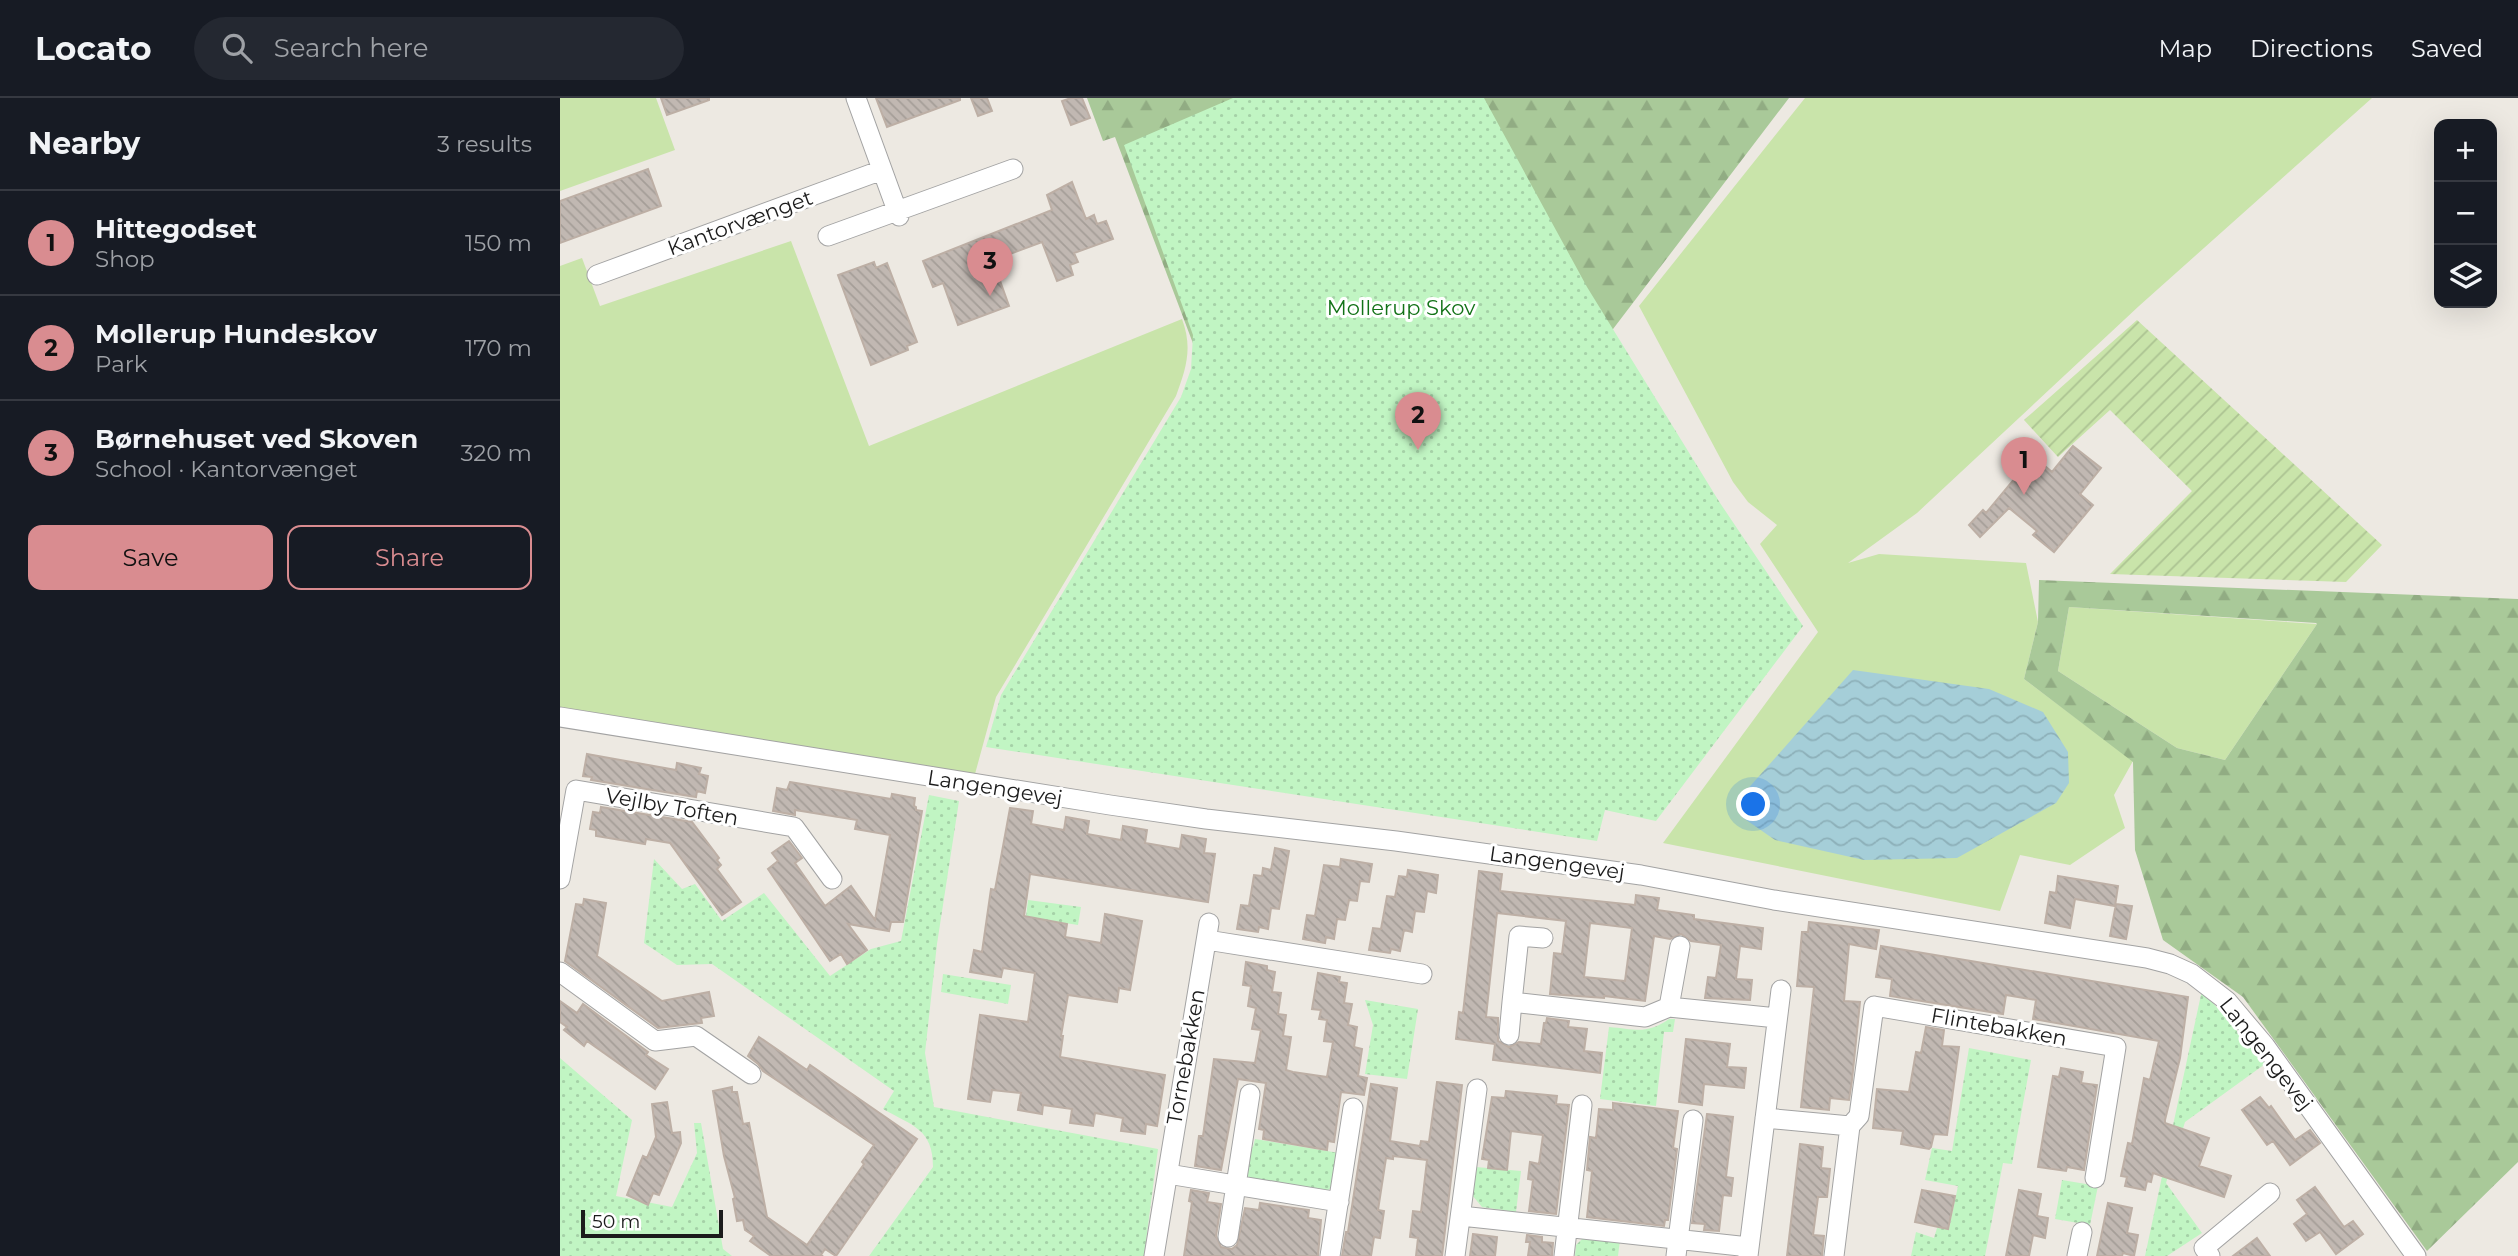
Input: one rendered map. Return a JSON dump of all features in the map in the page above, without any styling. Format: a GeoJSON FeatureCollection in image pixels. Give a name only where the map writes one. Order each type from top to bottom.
{"type":"FeatureCollection","features":[{"type":"Feature","properties":{"kind":"street"},"geometry":{"type":"LineString","coordinates":[[856,98],[898,213]]}},
{"type":"Feature","properties":{"kind":"street","name":"Kantorvænget"},"geometry":{"type":"LineString","coordinates":[[828,236],[898,213],[1013,169]]}},
{"type":"Feature","properties":{"kind":"street","name":"Kantorvænget"},"geometry":{"type":"LineString","coordinates":[[597,275],[882,170]]}},
{"type":"Feature","properties":{"kind":"street","name":"Langengevej"},"geometry":{"type":"LineString","coordinates":[[560,717],[1110,805],[1641,875],[1774,900],[2147,958],[2170,964],[2206,984],[2227,1001],[2265,1046],[2416,1256]]}},
{"type":"Feature","properties":{"kind":"street","name":"Vejlby Toften"},"geometry":{"type":"LineString","coordinates":[[560,879],[576,790],[794,827],[832,878]]}},
{"type":"Feature","properties":{"kind":"street","name":"Tornebakken"},"geometry":{"type":"LineString","coordinates":[[1154,1256],[1208,931],[1422,974]]}},
{"type":"Feature","properties":{"kind":"street"},"geometry":{"type":"LineString","coordinates":[[1508,1035],[1519,936],[1543,938]]}},
{"type":"Feature","properties":{"kind":"street"},"geometry":{"type":"LineString","coordinates":[[1669,1007],[1681,946]]}},
{"type":"Feature","properties":{"kind":"street"},"geometry":{"type":"LineString","coordinates":[[560,972],[655,1041],[696,1036],[751,1074]]}},
{"type":"Feature","properties":{"kind":"street"},"geometry":{"type":"LineString","coordinates":[[1461,1216],[1568,1227],[1677,1247],[1748,1251],[1781,990]]}},
{"type":"Feature","properties":{"kind":"street"},"geometry":{"type":"LineString","coordinates":[[1512,1002],[1645,1017],[1669,1007],[1777,1018]]}},
{"type":"Feature","properties":{"kind":"street","name":"Flintebakken"},"geometry":{"type":"LineString","coordinates":[[1834,1256],[1850,1126],[1859,1116],[1874,1006],[2116,1047],[2095,1178]]}},
{"type":"Feature","properties":{"kind":"street"},"geometry":{"type":"LineString","coordinates":[[1455,1256],[1477,1089]]}},
{"type":"Feature","properties":{"kind":"street"},"geometry":{"type":"LineString","coordinates":[[1228,1237],[1250,1094]]}},
{"type":"Feature","properties":{"kind":"street"},"geometry":{"type":"LineString","coordinates":[[1564,1256],[1582,1105]]}},
{"type":"Feature","properties":{"kind":"street"},"geometry":{"type":"LineString","coordinates":[[1330,1256],[1353,1108]]}},
{"type":"Feature","properties":{"kind":"street"},"geometry":{"type":"LineString","coordinates":[[1765,1118],[1850,1126]]}},
{"type":"Feature","properties":{"kind":"street"},"geometry":{"type":"LineString","coordinates":[[1677,1247],[1693,1120]]}},
{"type":"Feature","properties":{"kind":"street"},"geometry":{"type":"LineString","coordinates":[[1168,1174],[1339,1202]]}},
{"type":"Feature","properties":{"kind":"street"},"geometry":{"type":"LineString","coordinates":[[2210,1256],[2204,1248],[2270,1193]]}},
{"type":"Feature","properties":{"kind":"street"},"geometry":{"type":"LineString","coordinates":[[2077,1256],[2082,1232]]}},
{"type":"Feature","properties":{"kind":"green space"},"geometry":{"type":"Polygon","coordinates":[[[560,98],[656,98],[675,150],[560,191],[560,98]]]}},
{"type":"Feature","properties":{"kind":"green space","name":"Mollerup Skov"},"geometry":{"type":"Polygon","coordinates":[[[1087,98],[1789,98],[1610,333],[1193,400],[1197,354],[1115,137],[1103,141],[1087,98]]]}},
{"type":"Feature","properties":{"kind":"green space"},"geometry":{"type":"Polygon","coordinates":[[[1233,98],[1484,98],[1587,287],[1720,503],[1803,626],[1656,821],[1605,810],[1597,841],[986,747],[1001,695],[1181,397],[1191,369],[1193,335],[1124,145],[1233,98]]]}},
{"type":"Feature","properties":{"kind":"green space"},"geometry":{"type":"Polygon","coordinates":[[[1805,98],[2372,98],[2139,306],[1917,513],[1848,563],[1879,554],[2026,563],[2038,622],[2024,679],[2133,761],[2114,795],[2125,828],[2070,865],[2020,855],[2000,911],[1663,843],[1818,632],[1760,544],[1777,525],[1748,502],[1733,482],[1639,306],[1805,98]]]}},
{"type":"Feature","properties":{"kind":"green space"},"geometry":{"type":"Polygon","coordinates":[[[791,241],[869,446],[1182,319],[1188,349],[1176,396],[996,697],[975,774],[560,707],[560,266],[582,258],[600,306],[791,241]]]}},
{"type":"Feature","properties":{"kind":"green space"},"geometry":{"type":"Polygon","coordinates":[[[2137,320],[2382,545],[2346,582],[2110,574],[2192,491],[2110,410],[2058,457],[2024,420],[2137,320]]]}},
{"type":"Feature","properties":{"kind":"green space"},"geometry":{"type":"Polygon","coordinates":[[[2039,580],[2518,599],[2518,1162],[2427,1251],[2243,997],[2163,940],[2135,850],[2133,762],[2024,679],[2038,622],[2039,580]],[[2069,607],[2058,671],[2177,748],[2225,760],[2316,623],[2069,607]]]}},
{"type":"Feature","properties":{"kind":"green space"},"geometry":{"type":"Polygon","coordinates":[[[2069,607],[2317,624],[2225,760],[2177,748],[2058,671],[2069,607]]]}},
{"type":"Feature","properties":{"kind":"green space"},"geometry":{"type":"Polygon","coordinates":[[[929,795],[959,801],[937,944],[925,1053],[934,1107],[1158,1149],[1144,1256],[869,1256],[933,1167],[932,1154],[925,1136],[912,1125],[883,1109],[894,1091],[712,964],[677,965],[644,943],[654,859],[682,889],[695,884],[722,921],[764,893],[830,976],[871,949],[901,941],[929,795]]]}},
{"type":"Feature","properties":{"kind":"green space"},"geometry":{"type":"Polygon","coordinates":[[[1028,900],[1081,907],[1078,925],[1026,917],[1028,900]]]}},
{"type":"Feature","properties":{"kind":"green space"},"geometry":{"type":"Polygon","coordinates":[[[943,974],[1011,985],[1008,1004],[941,992],[943,974]]]}},
{"type":"Feature","properties":{"kind":"green space"},"geometry":{"type":"Polygon","coordinates":[[[2202,990],[2265,1064],[2185,1122],[2166,1183],[2202,1233],[2167,1256],[2145,1256],[2202,990]]]}},
{"type":"Feature","properties":{"kind":"green space"},"geometry":{"type":"Polygon","coordinates":[[[1365,1000],[1418,1009],[1407,1079],[1365,1074],[1373,1025],[1365,1000]]]}},
{"type":"Feature","properties":{"kind":"green space"},"geometry":{"type":"Polygon","coordinates":[[[1675,1019],[1673,1032],[1664,1032],[1656,1106],[1600,1099],[1609,1027],[1647,1029],[1675,1019]]]}},
{"type":"Feature","properties":{"kind":"green space"},"geometry":{"type":"Polygon","coordinates":[[[1969,1048],[2031,1060],[2012,1164],[2003,1163],[1985,1256],[1911,1256],[1916,1232],[1934,1238],[1937,1228],[1949,1229],[1958,1186],[1925,1180],[1932,1148],[1952,1151],[1969,1048]]]}},
{"type":"Feature","properties":{"kind":"green space"},"geometry":{"type":"Polygon","coordinates":[[[560,1058],[632,1120],[616,1196],[672,1207],[697,1153],[694,1123],[701,1123],[723,1249],[732,1256],[560,1256],[560,1058]]]}},
{"type":"Feature","properties":{"kind":"green space"},"geometry":{"type":"Polygon","coordinates":[[[1255,1139],[1339,1153],[1336,1183],[1325,1193],[1252,1182],[1244,1171],[1247,1147],[1253,1147],[1255,1139]]]}},
{"type":"Feature","properties":{"kind":"green space"},"geometry":{"type":"Polygon","coordinates":[[[1476,1167],[1521,1171],[1516,1212],[1482,1207],[1472,1195],[1476,1167]]]}},
{"type":"Feature","properties":{"kind":"green space"},"geometry":{"type":"Polygon","coordinates":[[[2062,1180],[2098,1186],[2090,1225],[2055,1219],[2062,1180]]]}},
{"type":"Feature","properties":{"kind":"green space"},"geometry":{"type":"Polygon","coordinates":[[[1585,1236],[1620,1240],[1618,1256],[1575,1256],[1576,1245],[1585,1236]]]}},
{"type":"Feature","properties":{"kind":"water"},"geometry":{"type":"Polygon","coordinates":[[[1853,670],[1989,689],[2043,712],[2068,752],[2069,783],[2056,803],[1957,858],[1864,860],[1775,840],[1742,817],[1745,792],[1853,670]]]}},
{"type":"Feature","properties":{"kind":"building"},"geometry":{"type":"Polygon","coordinates":[[[661,98],[709,98],[709,100],[667,115],[661,98]]]}},
{"type":"Feature","properties":{"kind":"building"},"geometry":{"type":"Polygon","coordinates":[[[876,98],[960,98],[960,100],[887,127],[876,98]]]}},
{"type":"Feature","properties":{"kind":"building"},"geometry":{"type":"Polygon","coordinates":[[[971,98],[987,98],[992,111],[978,116],[971,98]]]}},
{"type":"Feature","properties":{"kind":"building"},"geometry":{"type":"Polygon","coordinates":[[[1082,98],[1090,118],[1071,125],[1062,101],[1082,98]]]}},
{"type":"Feature","properties":{"kind":"building"},"geometry":{"type":"Polygon","coordinates":[[[648,169],[661,206],[560,243],[560,201],[648,169]]]}},
{"type":"Feature","properties":{"kind":"building"},"geometry":{"type":"Polygon","coordinates":[[[1072,182],[1086,219],[1094,215],[1097,224],[1106,221],[1113,239],[1074,253],[1078,262],[1070,265],[1073,275],[1057,281],[1042,242],[1002,257],[1003,260],[994,264],[1009,306],[958,325],[943,283],[933,287],[923,261],[1052,210],[1047,195],[1072,182]]]}},
{"type":"Feature","properties":{"kind":"building"},"geometry":{"type":"Polygon","coordinates":[[[874,262],[876,268],[887,263],[917,342],[907,346],[908,350],[871,365],[838,275],[874,262]]]}},
{"type":"Feature","properties":{"kind":"building"},"geometry":{"type":"Polygon","coordinates":[[[2073,446],[2101,468],[2080,494],[2093,505],[2054,552],[2033,535],[2037,531],[2009,508],[1980,537],[1969,525],[1983,510],[1986,513],[2021,471],[2027,476],[2039,461],[2052,472],[2073,446]]]}},
{"type":"Feature","properties":{"kind":"building"},"geometry":{"type":"Polygon","coordinates":[[[587,754],[676,770],[677,763],[701,768],[699,774],[708,776],[705,793],[697,791],[696,797],[591,780],[592,777],[583,776],[587,754]]]}},
{"type":"Feature","properties":{"kind":"building"},"geometry":{"type":"Polygon","coordinates":[[[790,782],[891,799],[892,794],[915,798],[916,810],[922,811],[903,922],[891,922],[889,931],[848,924],[867,950],[847,964],[841,954],[830,961],[768,869],[778,861],[772,853],[789,841],[802,858],[795,863],[825,906],[851,886],[875,920],[890,835],[855,829],[857,820],[795,810],[795,815],[773,811],[777,788],[787,790],[790,782]]]}},
{"type":"Feature","properties":{"kind":"building"},"geometry":{"type":"Polygon","coordinates":[[[601,807],[692,822],[719,858],[717,860],[721,865],[717,869],[741,902],[722,915],[670,843],[646,839],[645,844],[596,836],[596,830],[590,829],[593,812],[600,813],[601,807]]]}},
{"type":"Feature","properties":{"kind":"building"},"geometry":{"type":"Polygon","coordinates":[[[1010,808],[1033,811],[1031,824],[1064,830],[1066,817],[1089,821],[1087,834],[1121,840],[1123,826],[1147,830],[1145,843],[1180,849],[1182,835],[1206,839],[1204,853],[1215,854],[1208,902],[1030,874],[1024,916],[1067,924],[1065,937],[1101,943],[1105,914],[1142,921],[1130,990],[1119,988],[1117,1002],[1068,995],[1060,1057],[1165,1075],[1157,1126],[1146,1124],[1145,1134],[1121,1131],[1123,1118],[1095,1113],[1093,1126],[1070,1123],[1072,1109],[1043,1105],[1042,1114],[1018,1110],[1021,1093],[992,1090],[990,1102],[968,1099],[980,1015],[1028,1022],[1035,973],[1003,968],[1001,977],[970,972],[974,950],[982,952],[991,889],[995,890],[1010,808]]]}},
{"type":"Feature","properties":{"kind":"building"},"geometry":{"type":"Polygon","coordinates":[[[1275,848],[1289,851],[1279,909],[1271,908],[1268,929],[1259,927],[1258,932],[1237,929],[1241,905],[1249,906],[1254,875],[1262,876],[1263,868],[1271,870],[1275,848]]]}},
{"type":"Feature","properties":{"kind":"building"},"geometry":{"type":"Polygon","coordinates":[[[1341,859],[1372,864],[1369,882],[1360,881],[1357,901],[1349,900],[1345,920],[1337,919],[1334,939],[1326,937],[1325,943],[1303,939],[1307,915],[1315,916],[1324,865],[1340,867],[1341,859]]]}},
{"type":"Feature","properties":{"kind":"building"},"geometry":{"type":"Polygon","coordinates":[[[1408,870],[1438,875],[1436,893],[1427,891],[1424,912],[1415,911],[1412,932],[1404,930],[1400,951],[1391,949],[1390,953],[1369,950],[1373,928],[1381,929],[1387,896],[1395,897],[1399,876],[1407,877],[1408,870]]]}},
{"type":"Feature","properties":{"kind":"building"},"geometry":{"type":"Polygon","coordinates":[[[1479,871],[1502,874],[1500,891],[1635,905],[1636,895],[1659,898],[1657,910],[1694,915],[1694,919],[1763,928],[1761,949],[1740,946],[1736,979],[1752,980],[1750,1000],[1705,998],[1708,977],[1716,978],[1721,945],[1691,941],[1681,934],[1670,939],[1654,936],[1645,1001],[1550,994],[1554,953],[1562,954],[1566,921],[1497,913],[1486,1017],[1498,1018],[1498,1041],[1509,1047],[1519,1042],[1541,1044],[1547,1018],[1569,1021],[1568,1027],[1587,1029],[1584,1051],[1602,1053],[1600,1073],[1493,1060],[1495,1044],[1456,1039],[1459,1012],[1463,1013],[1479,871]],[[1590,923],[1584,977],[1625,981],[1632,928],[1590,923]]]}},
{"type":"Feature","properties":{"kind":"building"},"geometry":{"type":"Polygon","coordinates":[[[2058,876],[2118,886],[2115,906],[2075,899],[2070,928],[2045,923],[2050,892],[2056,893],[2058,876]]]}},
{"type":"Feature","properties":{"kind":"building"},"geometry":{"type":"Polygon","coordinates":[[[584,899],[606,903],[597,956],[662,1001],[709,992],[714,1016],[701,1018],[702,1023],[658,1028],[565,961],[576,904],[583,905],[584,899]]]}},
{"type":"Feature","properties":{"kind":"building"},"geometry":{"type":"Polygon","coordinates":[[[2116,904],[2132,906],[2126,939],[2110,936],[2116,904]]]}},
{"type":"Feature","properties":{"kind":"building"},"geometry":{"type":"Polygon","coordinates":[[[1809,922],[1879,930],[1876,949],[1849,944],[1844,1001],[1860,1002],[1852,1080],[1849,1100],[1830,1098],[1829,1110],[1801,1107],[1814,987],[1797,986],[1802,932],[1808,932],[1809,922]]]}},
{"type":"Feature","properties":{"kind":"building"},"geometry":{"type":"Polygon","coordinates":[[[1881,946],[2188,997],[2180,1058],[2165,1123],[2209,1138],[2199,1166],[2231,1176],[2224,1197],[2153,1173],[2145,1190],[2125,1186],[2127,1177],[2121,1176],[2128,1143],[2132,1144],[2144,1078],[2150,1080],[2159,1041],[2033,1019],[2036,1000],[2006,995],[2003,1014],[1890,996],[1892,979],[1876,977],[1881,946]]]}},
{"type":"Feature","properties":{"kind":"building"},"geometry":{"type":"Polygon","coordinates":[[[1246,962],[1267,966],[1267,970],[1275,972],[1272,992],[1281,993],[1278,1014],[1286,1015],[1283,1036],[1291,1037],[1286,1070],[1293,1072],[1327,1077],[1333,1042],[1324,1041],[1327,1020],[1319,1019],[1321,1010],[1312,1009],[1318,973],[1340,977],[1339,982],[1347,983],[1344,1003],[1352,1004],[1348,1025],[1357,1027],[1354,1047],[1362,1049],[1358,1076],[1367,1078],[1364,1095],[1341,1092],[1334,1142],[1328,1141],[1327,1150],[1263,1139],[1264,1130],[1259,1129],[1266,1083],[1238,1079],[1221,1170],[1195,1166],[1199,1136],[1203,1136],[1214,1059],[1255,1063],[1261,1030],[1252,1029],[1256,1008],[1248,1006],[1251,986],[1243,985],[1246,962]]]}},
{"type":"Feature","properties":{"kind":"building"},"geometry":{"type":"Polygon","coordinates":[[[560,1001],[577,1013],[583,1004],[648,1052],[646,1055],[668,1069],[655,1089],[587,1041],[584,1046],[564,1030],[567,1027],[560,1022],[560,1001]]]}},
{"type":"Feature","properties":{"kind":"building"},"geometry":{"type":"Polygon","coordinates":[[[1926,1027],[1944,1030],[1942,1046],[1959,1047],[1947,1135],[1934,1134],[1929,1149],[1901,1144],[1903,1131],[1873,1128],[1877,1089],[1909,1092],[1916,1052],[1921,1053],[1926,1027]]]}},
{"type":"Feature","properties":{"kind":"building"},"geometry":{"type":"Polygon","coordinates":[[[759,1037],[807,1070],[810,1065],[917,1139],[836,1256],[825,1249],[821,1255],[823,1256],[771,1256],[750,1241],[754,1236],[745,1230],[743,1220],[737,1221],[735,1198],[724,1156],[713,1091],[732,1087],[732,1092],[737,1092],[743,1124],[749,1123],[767,1217],[807,1245],[864,1164],[862,1162],[874,1145],[763,1071],[748,1056],[759,1037]]]}},
{"type":"Feature","properties":{"kind":"building"},"geometry":{"type":"Polygon","coordinates":[[[1686,1039],[1730,1044],[1727,1067],[1746,1068],[1744,1088],[1704,1084],[1702,1105],[1679,1102],[1686,1039]]]}},
{"type":"Feature","properties":{"kind":"building"},"geometry":{"type":"Polygon","coordinates":[[[2061,1068],[2083,1072],[2081,1083],[2097,1085],[2084,1170],[2067,1167],[2066,1171],[2038,1167],[2053,1076],[2059,1077],[2061,1068]]]}},
{"type":"Feature","properties":{"kind":"building"},"geometry":{"type":"Polygon","coordinates":[[[1437,1082],[1462,1085],[1442,1256],[1416,1256],[1418,1238],[1410,1237],[1413,1211],[1421,1212],[1427,1160],[1393,1156],[1393,1159],[1386,1158],[1378,1210],[1384,1211],[1380,1238],[1374,1237],[1371,1256],[1342,1256],[1371,1084],[1397,1088],[1390,1141],[1420,1146],[1421,1141],[1429,1142],[1437,1082]]]}},
{"type":"Feature","properties":{"kind":"building"},"geometry":{"type":"Polygon","coordinates":[[[1506,1091],[1557,1096],[1556,1104],[1569,1105],[1556,1214],[1529,1211],[1533,1180],[1528,1179],[1530,1162],[1539,1164],[1543,1135],[1511,1131],[1507,1170],[1488,1168],[1489,1160],[1482,1159],[1492,1097],[1505,1098],[1506,1091]]]}},
{"type":"Feature","properties":{"kind":"building"},"geometry":{"type":"Polygon","coordinates":[[[2260,1097],[2269,1108],[2271,1106],[2295,1140],[2310,1130],[2320,1143],[2290,1165],[2273,1141],[2267,1145],[2242,1110],[2260,1097]]]}},
{"type":"Feature","properties":{"kind":"building"},"geometry":{"type":"Polygon","coordinates":[[[667,1102],[672,1133],[680,1132],[681,1143],[659,1195],[653,1193],[648,1205],[627,1195],[643,1156],[647,1158],[656,1137],[652,1104],[667,1102]]]}},
{"type":"Feature","properties":{"kind":"building"},"geometry":{"type":"Polygon","coordinates":[[[1613,1103],[1678,1111],[1673,1148],[1677,1149],[1668,1220],[1665,1220],[1664,1226],[1587,1217],[1592,1171],[1587,1170],[1590,1137],[1596,1138],[1599,1109],[1613,1110],[1613,1103]]]}},
{"type":"Feature","properties":{"kind":"building"},"geometry":{"type":"Polygon","coordinates":[[[1707,1114],[1733,1117],[1726,1177],[1733,1178],[1731,1196],[1723,1195],[1719,1231],[1704,1230],[1705,1224],[1692,1223],[1707,1114]]]}},
{"type":"Feature","properties":{"kind":"building"},"geometry":{"type":"Polygon","coordinates":[[[1800,1144],[1823,1147],[1821,1168],[1830,1169],[1827,1197],[1818,1197],[1813,1235],[1824,1236],[1822,1256],[1787,1256],[1800,1144]]]}},
{"type":"Feature","properties":{"kind":"building"},"geometry":{"type":"Polygon","coordinates":[[[2315,1187],[2344,1227],[2353,1221],[2363,1234],[2336,1254],[2320,1232],[2306,1241],[2294,1224],[2307,1214],[2297,1200],[2315,1187]]]}},
{"type":"Feature","properties":{"kind":"building"},"geometry":{"type":"Polygon","coordinates":[[[1191,1190],[1209,1193],[1207,1202],[1221,1204],[1216,1236],[1221,1247],[1232,1249],[1237,1245],[1245,1208],[1259,1210],[1260,1203],[1309,1210],[1308,1218],[1321,1220],[1318,1256],[1184,1256],[1192,1202],[1189,1201],[1191,1190]]]}},
{"type":"Feature","properties":{"kind":"building"},"geometry":{"type":"Polygon","coordinates":[[[1922,1190],[1955,1196],[1948,1229],[1915,1222],[1922,1190]]]}},
{"type":"Feature","properties":{"kind":"building"},"geometry":{"type":"Polygon","coordinates":[[[2019,1190],[2041,1194],[2037,1216],[2048,1218],[2045,1238],[2033,1235],[2029,1256],[2006,1256],[2019,1190]]]}},
{"type":"Feature","properties":{"kind":"building"},"geometry":{"type":"Polygon","coordinates":[[[2108,1203],[2132,1208],[2127,1233],[2138,1235],[2134,1256],[2123,1253],[2122,1256],[2097,1256],[2108,1203]]]}},
{"type":"Feature","properties":{"kind":"building"},"geometry":{"type":"Polygon","coordinates":[[[1473,1234],[1497,1237],[1495,1256],[1470,1256],[1473,1234]]]}},
{"type":"Feature","properties":{"kind":"building"},"geometry":{"type":"Polygon","coordinates":[[[1527,1235],[1542,1237],[1542,1242],[1553,1243],[1552,1256],[1528,1256],[1530,1242],[1526,1242],[1527,1235]]]}},
{"type":"Feature","properties":{"kind":"building"},"geometry":{"type":"Polygon","coordinates":[[[2257,1238],[2270,1256],[2233,1256],[2257,1238]]]}},
{"type":"Feature","properties":{"kind":"place","name":"Børnehuset ved Skoven"},"geometry":{"type":"Point","coordinates":[990,296]}},
{"type":"Feature","properties":{"kind":"place","name":"Mollerup Hundeskov"},"geometry":{"type":"Point","coordinates":[1418,450]}},
{"type":"Feature","properties":{"kind":"place","name":"Hittegodset"},"geometry":{"type":"Point","coordinates":[2024,495]}}]}
